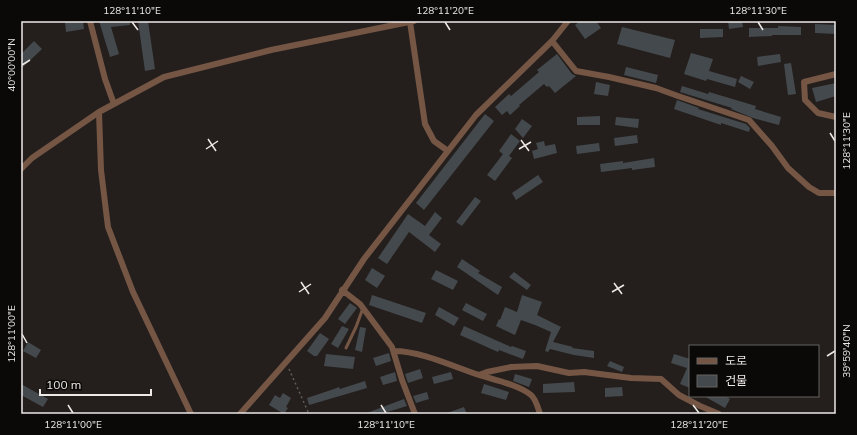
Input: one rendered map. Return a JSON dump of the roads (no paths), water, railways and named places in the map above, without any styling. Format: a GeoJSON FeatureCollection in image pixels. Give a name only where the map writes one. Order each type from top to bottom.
{"type":"FeatureCollection","features":[{"type":"Feature","properties":{"kind":"street"},"geometry":{"type":"LineString","coordinates":[[90,21],[104,79],[114,104]]}},
{"type":"Feature","properties":{"kind":"street"},"geometry":{"type":"LineString","coordinates":[[21,169],[32,158],[99,112],[164,78],[271,50],[412,21],[425,124],[434,141],[448,151]]}},
{"type":"Feature","properties":{"kind":"street"},"geometry":{"type":"LineString","coordinates":[[240,414],[325,318],[342,290],[364,259],[476,115],[552,41],[568,21]]}},
{"type":"Feature","properties":{"kind":"street"},"geometry":{"type":"LineString","coordinates":[[552,41],[576,71],[656,88],[749,120],[772,146],[788,168],[809,187],[819,193],[836,193]]}},
{"type":"Feature","properties":{"kind":"street"},"geometry":{"type":"LineString","coordinates":[[836,74],[804,82],[805,100],[818,113],[836,117]]}},
{"type":"Feature","properties":{"kind":"street"},"geometry":{"type":"LineString","coordinates":[[99,112],[100,170],[108,227],[133,292],[191,414]]}},
{"type":"Feature","properties":{"kind":"street"},"geometry":{"type":"LineString","coordinates":[[342,290],[360,304],[392,347],[415,414]]}},
{"type":"Feature","properties":{"kind":"street"},"geometry":{"type":"LineString","coordinates":[[394,351],[403,351],[452,365],[510,385],[533,396],[540,414]]}},
{"type":"Feature","properties":{"kind":"street"},"geometry":{"type":"LineString","coordinates":[[479,375],[511,367],[537,366],[569,373],[584,372],[661,380],[679,395],[719,414]]}},
{"type":"Feature","properties":{"kind":"lane"},"geometry":{"type":"LineString","coordinates":[[346,348],[363,308]]}}]}
